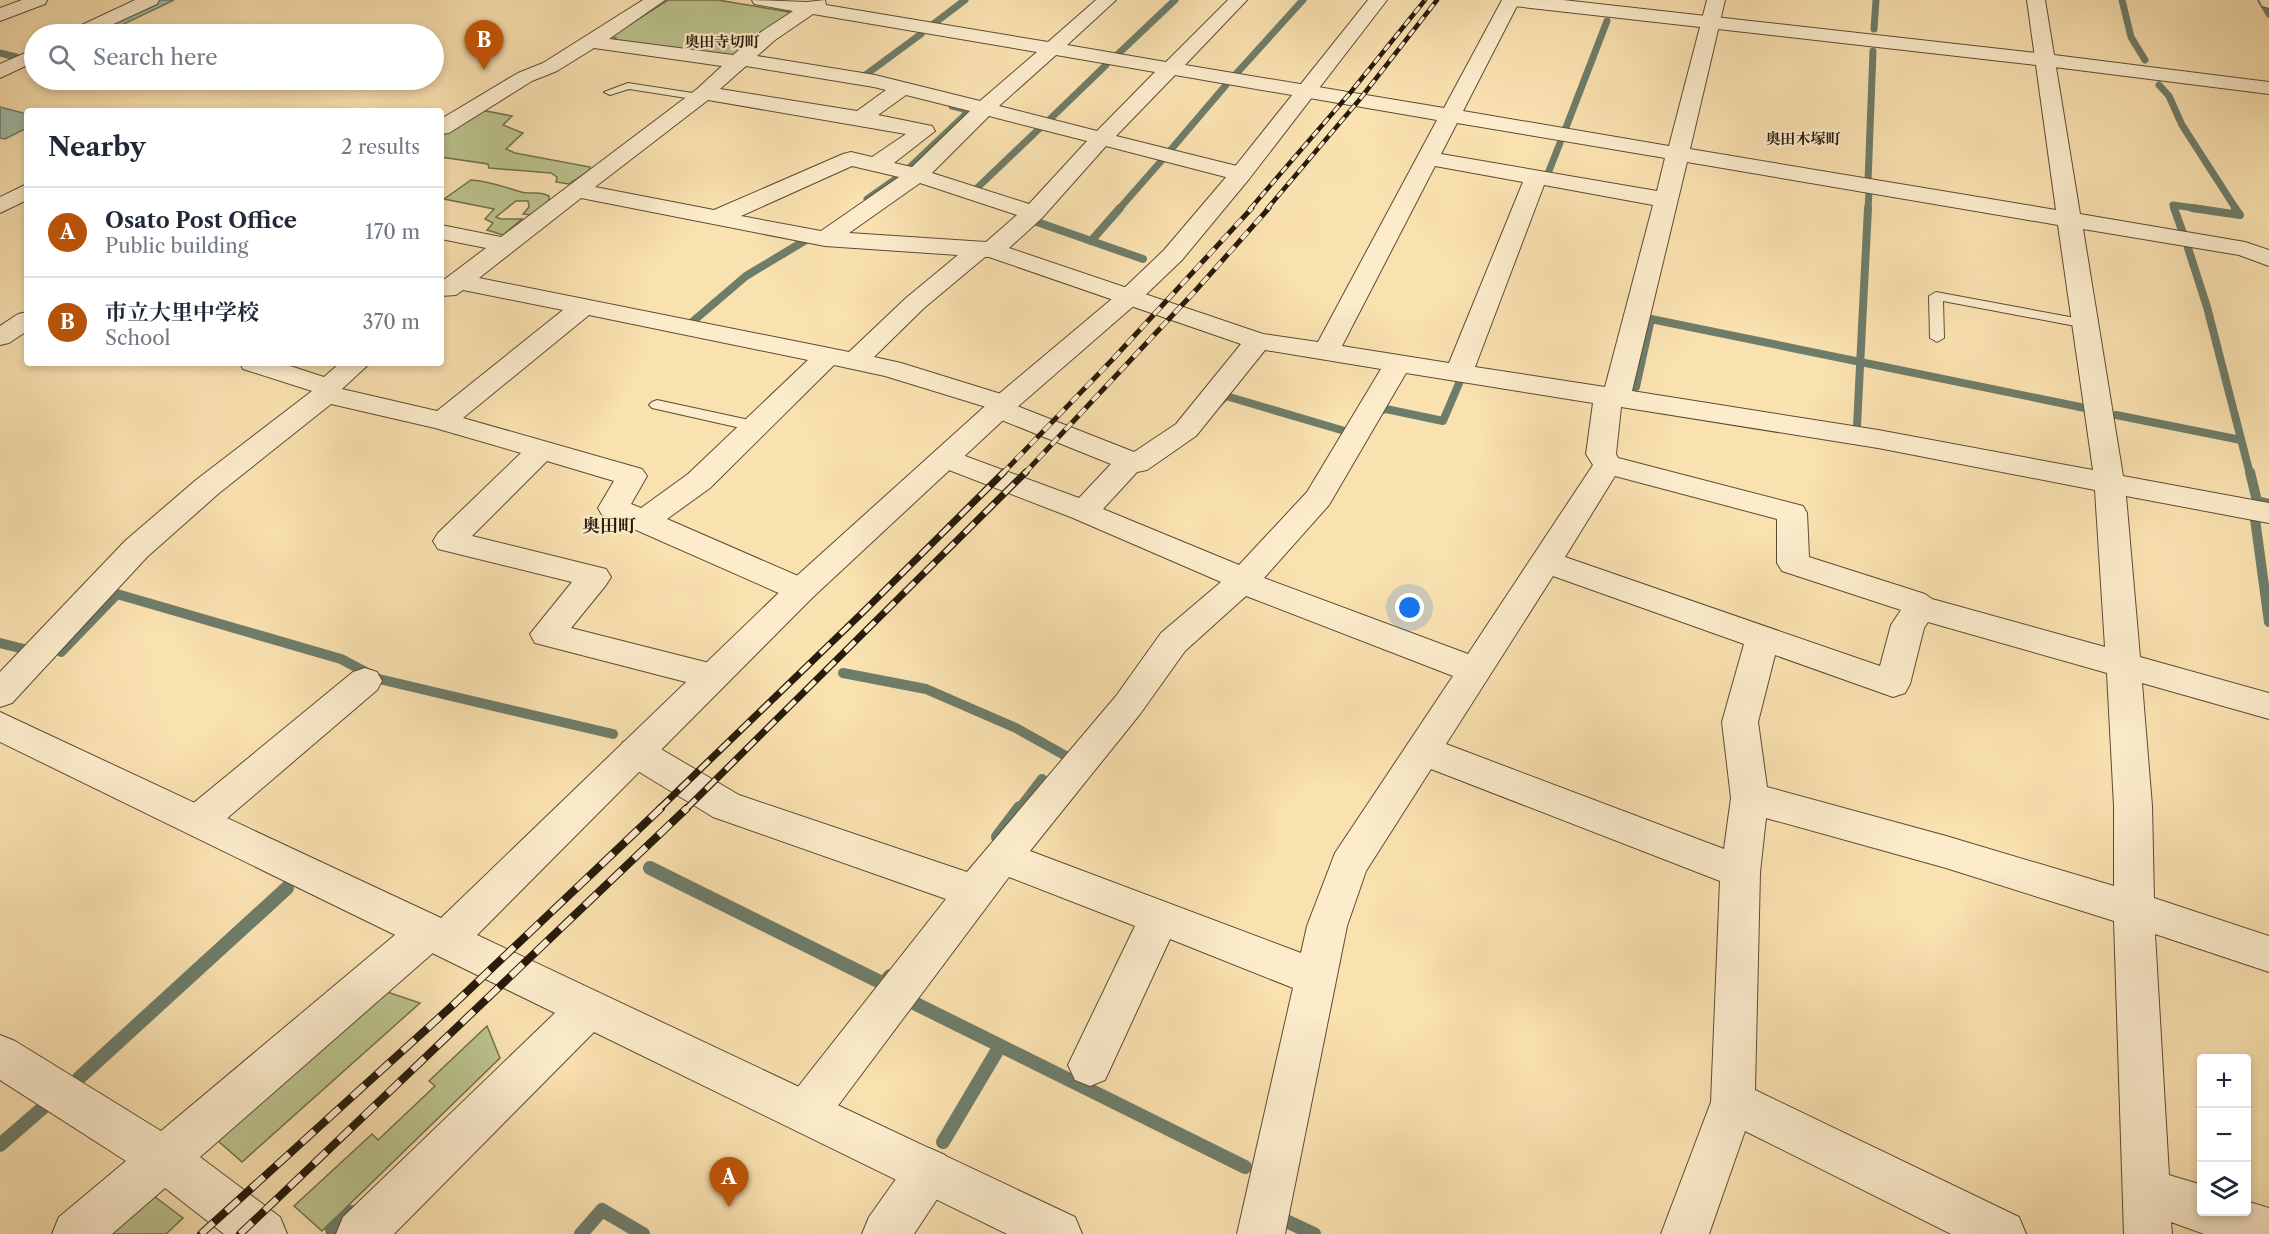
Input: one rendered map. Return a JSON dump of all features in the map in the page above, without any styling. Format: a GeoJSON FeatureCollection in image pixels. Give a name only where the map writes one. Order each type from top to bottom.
{"type":"FeatureCollection","features":[{"type":"Feature","properties":{"kind":"street"},"geometry":{"type":"LineString","coordinates":[[0,15],[38,0]]}},
{"type":"Feature","properties":{"kind":"street"},"geometry":{"type":"LineString","coordinates":[[99,24],[150,0]]}},
{"type":"Feature","properties":{"kind":"street"},"geometry":{"type":"LineString","coordinates":[[444,126],[516,82],[550,67],[656,0]]}},
{"type":"Feature","properties":{"kind":"street"},"geometry":{"type":"LineString","coordinates":[[762,0],[817,4],[1051,49],[2245,249],[2267,261]]}},
{"type":"Feature","properties":{"kind":"street"},"geometry":{"type":"LineString","coordinates":[[825,238],[917,175],[984,109],[1107,0]]}},
{"type":"Feature","properties":{"kind":"street"},"geometry":{"type":"LineString","coordinates":[[645,520],[699,481],[754,426],[1034,213],[1101,139],[1238,0]]}},
{"type":"Feature","properties":{"kind":"street"},"geometry":{"type":"LineString","coordinates":[[76,1234],[164,1159],[437,936],[636,752],[801,590],[1001,407],[1128,298],[1173,255],[1241,174],[1378,0]]}},
{"type":"Feature","properties":{"kind":"street"},"geometry":{"type":"LineString","coordinates":[[1326,352],[1513,0],[2046,60],[2269,88]]}},
{"type":"Feature","properties":{"kind":"street"},"geometry":{"type":"LineString","coordinates":[[1716,0],[1666,200],[1612,398],[1601,454],[1608,465],[1792,513],[1793,563],[1913,602],[1922,608],[2269,706]]}},
{"type":"Feature","properties":{"kind":"street"},"geometry":{"type":"LineString","coordinates":[[2036,0],[2109,482],[2125,665],[2133,806],[2134,908],[2147,1212],[2197,1209]]}},
{"type":"Feature","properties":{"kind":"street"},"geometry":{"type":"LineString","coordinates":[[449,288],[702,95],[735,68],[738,60],[768,36],[817,4]]}},
{"type":"Feature","properties":{"kind":"street"},"geometry":{"type":"LineString","coordinates":[[591,42],[832,73],[902,88],[1241,174]]}},
{"type":"Feature","properties":{"kind":"street"},"geometry":{"type":"LineString","coordinates":[[12,49],[24,52]]}},
{"type":"Feature","properties":{"kind":"street"},"geometry":{"type":"LineString","coordinates":[[0,72],[24,60]]}},
{"type":"Feature","properties":{"kind":"street"},"geometry":{"type":"LineString","coordinates":[[861,118],[902,88]]}},
{"type":"Feature","properties":{"kind":"street"},"geometry":{"type":"LineString","coordinates":[[702,95],[861,118],[924,130],[876,165]]}},
{"type":"Feature","properties":{"kind":"street"},"geometry":{"type":"LineString","coordinates":[[714,219],[851,159],[917,175],[1034,213]]}},
{"type":"Feature","properties":{"kind":"street"},"geometry":{"type":"LineString","coordinates":[[1428,159],[1666,200]]}},
{"type":"Feature","properties":{"kind":"street"},"geometry":{"type":"LineString","coordinates":[[1469,375],[1545,179]]}},
{"type":"Feature","properties":{"kind":"street"},"geometry":{"type":"LineString","coordinates":[[579,191],[714,219],[825,238],[986,249],[1258,341],[1878,439],[2269,513]]}},
{"type":"Feature","properties":{"kind":"street"},"geometry":{"type":"LineString","coordinates":[[0,206],[24,193]]}},
{"type":"Feature","properties":{"kind":"street"},"geometry":{"type":"LineString","coordinates":[[444,233],[507,245]]}},
{"type":"Feature","properties":{"kind":"street"},"geometry":{"type":"LineString","coordinates":[[449,288],[583,307],[891,369],[1001,407],[1137,463],[1185,430],[1258,341]]}},
{"type":"Feature","properties":{"kind":"street"},"geometry":{"type":"LineString","coordinates":[[442,421],[583,307]]}},
{"type":"Feature","properties":{"kind":"street"},"geometry":{"type":"LineString","coordinates":[[0,313],[24,318]]}},
{"type":"Feature","properties":{"kind":"street"},"geometry":{"type":"LineString","coordinates":[[0,337],[24,321]]}},
{"type":"Feature","properties":{"kind":"street"},"geometry":{"type":"LineString","coordinates":[[806,1112],[1002,857],[1128,705],[1173,642],[1243,581],[1318,498],[1398,363]]}},
{"type":"Feature","properties":{"kind":"street"},"geometry":{"type":"LineString","coordinates":[[261,366],[327,390],[632,476],[613,508],[801,590]]}},
{"type":"Feature","properties":{"kind":"street"},"geometry":{"type":"LineString","coordinates":[[0,694],[136,549],[354,366]]}},
{"type":"Feature","properties":{"kind":"street"},"geometry":{"type":"LineString","coordinates":[[541,450],[448,541],[595,577],[547,634],[713,676]]}},
{"type":"Feature","properties":{"kind":"street"},"geometry":{"type":"LineString","coordinates":[[946,458],[1084,510],[1092,516],[1243,581],[1476,671]]}},
{"type":"Feature","properties":{"kind":"street"},"geometry":{"type":"LineString","coordinates":[[1084,510],[1131,461]]}},
{"type":"Feature","properties":{"kind":"street"},"geometry":{"type":"LineString","coordinates":[[1261,1234],[1327,926],[1349,865],[1608,465]]}},
{"type":"Feature","properties":{"kind":"street"},"geometry":{"type":"LineString","coordinates":[[1546,562],[1893,684],[1908,626],[1922,608]]}},
{"type":"Feature","properties":{"kind":"street"},"geometry":{"type":"LineString","coordinates":[[1685,1234],[1733,1102],[1740,872],[1750,798],[1740,722],[1763,638]]}},
{"type":"Feature","properties":{"kind":"street"},"geometry":{"type":"LineString","coordinates":[[198,821],[365,681]]}},
{"type":"Feature","properties":{"kind":"street"},"geometry":{"type":"LineString","coordinates":[[6,736],[198,821],[1058,1234]]}},
{"type":"Feature","properties":{"kind":"street"},"geometry":{"type":"LineString","coordinates":[[1424,751],[1740,872]]}},
{"type":"Feature","properties":{"kind":"street"},"geometry":{"type":"LineString","coordinates":[[636,752],[726,806],[975,892]]}},
{"type":"Feature","properties":{"kind":"street"},"geometry":{"type":"LineString","coordinates":[[1750,798],[1872,829],[2134,908],[2269,954]]}},
{"type":"Feature","properties":{"kind":"street"},"geometry":{"type":"LineString","coordinates":[[1002,857],[1317,978]]}},
{"type":"Feature","properties":{"kind":"street"},"geometry":{"type":"LineString","coordinates":[[1090,1065],[1160,917]]}},
{"type":"Feature","properties":{"kind":"street"},"geometry":{"type":"LineString","coordinates":[[360,1234],[589,1009]]}},
{"type":"Feature","properties":{"kind":"street"},"geometry":{"type":"LineString","coordinates":[[0,1056],[164,1159],[263,1234]]}},
{"type":"Feature","properties":{"kind":"street"},"geometry":{"type":"LineString","coordinates":[[1733,1102],[2002,1234]]}},
{"type":"Feature","properties":{"kind":"street"},"geometry":{"type":"LineString","coordinates":[[886,1234],[929,1171]]}},
{"type":"Feature","properties":{"kind":"street"},"geometry":{"type":"LineString","coordinates":[[2220,1216],[2269,1232]]}},
{"type":"Feature","properties":{"kind":"lane"},"geometry":{"type":"LineString","coordinates":[[610,92],[628,86],[702,95]]}},
{"type":"Feature","properties":{"kind":"lane"},"geometry":{"type":"LineString","coordinates":[[1937,338],[1936,296],[2086,324]]}},
{"type":"Feature","properties":{"kind":"lane"},"geometry":{"type":"LineString","coordinates":[[657,405],[754,426]]}},
{"type":"Feature","properties":{"kind":"green space"},"geometry":{"type":"Polygon","coordinates":[[[668,0],[718,0],[795,13],[728,58],[613,41],[616,38],[610,37],[668,0]]]}},
{"type":"Feature","properties":{"kind":"green space"},"geometry":{"type":"Polygon","coordinates":[[[481,110],[512,116],[503,125],[523,133],[506,149],[515,153],[590,167],[589,171],[569,184],[556,182],[557,177],[551,173],[489,168],[488,164],[444,157],[444,134],[481,110]]]}},
{"type":"Feature","properties":{"kind":"green space"},"geometry":{"type":"Polygon","coordinates":[[[471,180],[525,193],[545,194],[549,196],[549,202],[532,215],[523,214],[529,207],[528,201],[516,201],[496,217],[522,219],[503,235],[487,230],[493,223],[485,219],[494,209],[444,199],[471,180]]]}},
{"type":"Feature","properties":{"kind":"green space"},"geometry":{"type":"Polygon","coordinates":[[[387,992],[420,1003],[242,1162],[217,1140],[387,992]]]}},
{"type":"Feature","properties":{"kind":"green space"},"geometry":{"type":"Polygon","coordinates":[[[487,1026],[500,1058],[322,1231],[294,1206],[372,1134],[378,1140],[435,1086],[429,1081],[487,1026]]]}},
{"type":"Feature","properties":{"kind":"green space"},"geometry":{"type":"Polygon","coordinates":[[[150,1193],[183,1218],[166,1234],[102,1234],[150,1193]]]}},
{"type":"Feature","properties":{"kind":"shaded area"},"geometry":{"type":"Polygon","coordinates":[[[160,0],[174,0],[124,24],[109,24],[160,0]]]}},
{"type":"Feature","properties":{"kind":"shaded area"},"geometry":{"type":"Polygon","coordinates":[[[0,107],[24,113],[24,130],[5,139],[0,138],[0,107]]]}},
{"type":"Feature","properties":{"kind":"waterway"},"geometry":{"type":"LineString","coordinates":[[932,25],[965,0]]}},
{"type":"Feature","properties":{"kind":"waterway"},"geometry":{"type":"LineString","coordinates":[[1117,55],[1175,0]]}},
{"type":"Feature","properties":{"kind":"waterway"},"geometry":{"type":"LineString","coordinates":[[1235,75],[1303,0]]}},
{"type":"Feature","properties":{"kind":"waterway"},"geometry":{"type":"LineString","coordinates":[[1874,29],[1876,0]]}},
{"type":"Feature","properties":{"kind":"waterway"},"geometry":{"type":"LineString","coordinates":[[2122,0],[2131,37],[2145,60]]}},
{"type":"Feature","properties":{"kind":"waterway"},"geometry":{"type":"LineString","coordinates":[[2261,0],[2269,14]]}},
{"type":"Feature","properties":{"kind":"waterway"},"geometry":{"type":"LineString","coordinates":[[1565,130],[1607,21]]}},
{"type":"Feature","properties":{"kind":"waterway"},"geometry":{"type":"LineString","coordinates":[[874,78],[864,76],[921,34]]}},
{"type":"Feature","properties":{"kind":"waterway"},"geometry":{"type":"LineString","coordinates":[[1868,181],[1873,51]]}},
{"type":"Feature","properties":{"kind":"waterway"},"geometry":{"type":"LineString","coordinates":[[0,53],[16,57]]}},
{"type":"Feature","properties":{"kind":"waterway"},"geometry":{"type":"LineString","coordinates":[[1047,122],[1106,65]]}},
{"type":"Feature","properties":{"kind":"waterway"},"geometry":{"type":"LineString","coordinates":[[1168,153],[1226,85]]}},
{"type":"Feature","properties":{"kind":"waterway"},"geometry":{"type":"LineString","coordinates":[[2159,85],[2169,96],[2182,125],[2236,209]]}},
{"type":"Feature","properties":{"kind":"waterway"},"geometry":{"type":"LineString","coordinates":[[909,168],[966,114],[964,109],[952,106]]}},
{"type":"Feature","properties":{"kind":"waterway"},"geometry":{"type":"LineString","coordinates":[[976,189],[1041,127]]}},
{"type":"Feature","properties":{"kind":"waterway"},"geometry":{"type":"LineString","coordinates":[[1547,176],[1560,143]]}},
{"type":"Feature","properties":{"kind":"waterway"},"geometry":{"type":"LineString","coordinates":[[1119,209],[1163,159]]}},
{"type":"Feature","properties":{"kind":"waterway"},"geometry":{"type":"LineString","coordinates":[[867,199],[901,175]]}},
{"type":"Feature","properties":{"kind":"waterway"},"geometry":{"type":"LineString","coordinates":[[1868,209],[1869,192]]}},
{"type":"Feature","properties":{"kind":"waterway"},"geometry":{"type":"LineString","coordinates":[[2175,209],[2173,205],[2202,209]]}},
{"type":"Feature","properties":{"kind":"waterway"},"geometry":{"type":"LineString","coordinates":[[1091,241],[1120,208]]}},
{"type":"Feature","properties":{"kind":"waterway"},"geometry":{"type":"LineString","coordinates":[[1860,362],[1868,208]]}},
{"type":"Feature","properties":{"kind":"waterway"},"geometry":{"type":"LineString","coordinates":[[2174,208],[2183,233]]}},
{"type":"Feature","properties":{"kind":"waterway"},"geometry":{"type":"LineString","coordinates":[[2192,208],[2240,215],[2235,208]]}},
{"type":"Feature","properties":{"kind":"waterway"},"geometry":{"type":"LineString","coordinates":[[1034,221],[1091,241]]}},
{"type":"Feature","properties":{"kind":"waterway"},"geometry":{"type":"LineString","coordinates":[[691,323],[746,276],[806,240]]}},
{"type":"Feature","properties":{"kind":"waterway"},"geometry":{"type":"LineString","coordinates":[[1091,241],[1143,259]]}},
{"type":"Feature","properties":{"kind":"waterway"},"geometry":{"type":"LineString","coordinates":[[2188,248],[2207,307],[2250,474]]}},
{"type":"Feature","properties":{"kind":"waterway"},"geometry":{"type":"LineString","coordinates":[[1636,387],[1651,319],[1860,362]]}},
{"type":"Feature","properties":{"kind":"waterway"},"geometry":{"type":"LineString","coordinates":[[1857,426],[1860,362]]}},
{"type":"Feature","properties":{"kind":"waterway"},"geometry":{"type":"LineString","coordinates":[[1860,362],[2085,408]]}},
{"type":"Feature","properties":{"kind":"waterway"},"geometry":{"type":"LineString","coordinates":[[1375,417],[1378,411],[1386,409],[1443,421],[1460,381]]}},
{"type":"Feature","properties":{"kind":"waterway"},"geometry":{"type":"LineString","coordinates":[[1218,404],[1226,396],[1348,432]]}},
{"type":"Feature","properties":{"kind":"waterway"},"geometry":{"type":"LineString","coordinates":[[2116,415],[2241,440]]}},
{"type":"Feature","properties":{"kind":"waterway"},"geometry":{"type":"LineString","coordinates":[[2250,472],[2257,501],[2269,504]]}},
{"type":"Feature","properties":{"kind":"waterway"},"geometry":{"type":"LineString","coordinates":[[2255,519],[2269,622]]}},
{"type":"Feature","properties":{"kind":"waterway"},"geometry":{"type":"LineString","coordinates":[[61,652],[117,594],[341,659],[379,679],[613,734]]}},
{"type":"Feature","properties":{"kind":"waterway"},"geometry":{"type":"LineString","coordinates":[[0,643],[28,650]]}},
{"type":"Feature","properties":{"kind":"waterway"},"geometry":{"type":"LineString","coordinates":[[843,673],[926,689],[1016,728],[1066,756]]}},
{"type":"Feature","properties":{"kind":"waterway"},"geometry":{"type":"LineString","coordinates":[[1019,809],[1042,779]]}},
{"type":"Feature","properties":{"kind":"waterway"},"geometry":{"type":"LineString","coordinates":[[998,837],[1020,808]]}},
{"type":"Feature","properties":{"kind":"waterway"},"geometry":{"type":"LineString","coordinates":[[650,868],[884,984],[890,976]]}},
{"type":"Feature","properties":{"kind":"waterway"},"geometry":{"type":"LineString","coordinates":[[79,1078],[287,888]]}},
{"type":"Feature","properties":{"kind":"waterway"},"geometry":{"type":"LineString","coordinates":[[908,1000],[1245,1167]]}},
{"type":"Feature","properties":{"kind":"waterway"},"geometry":{"type":"LineString","coordinates":[[943,1142],[1000,1046]]}},
{"type":"Feature","properties":{"kind":"waterway"},"geometry":{"type":"LineString","coordinates":[[0,1145],[46,1105]]}},
{"type":"Feature","properties":{"kind":"waterway"},"geometry":{"type":"LineString","coordinates":[[581,1234],[602,1210],[643,1234]]}},
{"type":"Feature","properties":{"kind":"waterway"},"geometry":{"type":"LineString","coordinates":[[332,1230],[351,1212]]}},
{"type":"Feature","properties":{"kind":"waterway"},"geometry":{"type":"LineString","coordinates":[[1282,1219],[1314,1234]]}},
{"type":"Feature","properties":{"kind":"railway"},"geometry":{"type":"LineString","coordinates":[[1250,209],[1350,93],[1425,0]]}},
{"type":"Feature","properties":{"kind":"railway"},"geometry":{"type":"LineString","coordinates":[[1267,209],[1360,99],[1437,0]]}},
{"type":"Feature","properties":{"kind":"railway"},"geometry":{"type":"LineString","coordinates":[[1002,474],[1112,360],[1252,208]]}},
{"type":"Feature","properties":{"kind":"railway"},"geometry":{"type":"LineString","coordinates":[[1024,474],[1197,289],[1269,208]]}},
{"type":"Feature","properties":{"kind":"railway"},"geometry":{"type":"LineString","coordinates":[[659,809],[1002,474]]}},
{"type":"Feature","properties":{"kind":"railway"},"geometry":{"type":"LineString","coordinates":[[686,809],[1024,474]]}},
{"type":"Feature","properties":{"kind":"railway"},"geometry":{"type":"LineString","coordinates":[[201,1234],[453,1005],[661,808]]}},
{"type":"Feature","properties":{"kind":"railway"},"geometry":{"type":"LineString","coordinates":[[240,1234],[687,808]]}},
{"type":"Feature","properties":{"kind":"place","name":"市立大里中学校"},"geometry":{"type":"Point","coordinates":[484,70]}},
{"type":"Feature","properties":{"kind":"place","name":"Osato Post Office"},"geometry":{"type":"Point","coordinates":[729,1207]}},
{"type":"Feature","properties":{"kind":"district","name":"奥田寺切町"},"geometry":{"type":"Point","coordinates":[722,41]}},
{"type":"Feature","properties":{"kind":"district","name":"奥田木塚町"},"geometry":{"type":"Point","coordinates":[1803,138]}},
{"type":"Feature","properties":{"kind":"district","name":"奥田町"},"geometry":{"type":"Point","coordinates":[609,526]}}]}
